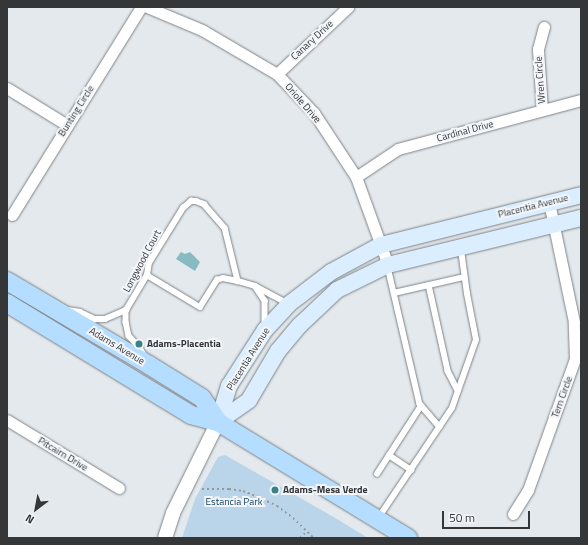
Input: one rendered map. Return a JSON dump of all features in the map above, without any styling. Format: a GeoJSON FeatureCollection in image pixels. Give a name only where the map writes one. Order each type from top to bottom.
{"type":"FeatureCollection","features":[{"type":"Feature","properties":{"kind":"main road","name":"Placentia Avenue"},"geometry":{"type":"LineString","coordinates":[[218,422],[229,386],[265,330],[289,304],[331,272],[381,245],[581,194]]}},
{"type":"Feature","properties":{"kind":"main road","name":"Placentia Avenue"},"geometry":{"type":"LineString","coordinates":[[218,422],[248,400],[278,351],[296,330],[337,290],[388,265],[460,246],[581,218]]}},
{"type":"Feature","properties":{"kind":"main road","name":"Adams Avenue"},"geometry":{"type":"LineString","coordinates":[[7,281],[55,308],[202,398],[218,422]]}},
{"type":"Feature","properties":{"kind":"main road","name":"Adams Avenue"},"geometry":{"type":"LineString","coordinates":[[7,303],[191,415],[218,422],[408,538]]}},
{"type":"Feature","properties":{"kind":"street","name":"Bunting Circle"},"geometry":{"type":"LineString","coordinates":[[12,215],[141,7]]}},
{"type":"Feature","properties":{"kind":"street","name":"Oriole Drive"},"geometry":{"type":"LineString","coordinates":[[147,7],[202,30],[277,74],[314,113],[356,177],[388,265]]}},
{"type":"Feature","properties":{"kind":"street","name":"Canary Drive"},"geometry":{"type":"LineString","coordinates":[[277,74],[348,7]]}},
{"type":"Feature","properties":{"kind":"street","name":"Wren Circle"},"geometry":{"type":"LineString","coordinates":[[542,110],[538,49],[544,27]]}},
{"type":"Feature","properties":{"kind":"street"},"geometry":{"type":"LineString","coordinates":[[7,88],[67,125]]}},
{"type":"Feature","properties":{"kind":"street","name":"Cardinal Drive"},"geometry":{"type":"LineString","coordinates":[[356,177],[398,149],[581,100]]}},
{"type":"Feature","properties":{"kind":"street","name":"Tern Circle"},"geometry":{"type":"LineString","coordinates":[[513,514],[528,490],[575,359],[574,322],[549,202]]}},
{"type":"Feature","properties":{"kind":"street","name":"Pitcairn Drive"},"geometry":{"type":"LineString","coordinates":[[7,420],[119,488]]}},
{"type":"Feature","properties":{"kind":"street"},"geometry":{"type":"LineString","coordinates":[[165,538],[173,513],[218,422]]}},
{"type":"Feature","properties":{"kind":"lane","name":"Longwood Court"},"geometry":{"type":"LineString","coordinates":[[126,310],[147,275],[149,263],[182,208],[191,202],[196,201],[204,204],[225,228],[238,281]]}},
{"type":"Feature","properties":{"kind":"lane"},"geometry":{"type":"LineString","coordinates":[[378,519],[452,408],[476,340],[464,277],[460,246]]}},
{"type":"Feature","properties":{"kind":"lane"},"geometry":{"type":"LineString","coordinates":[[388,265],[421,406],[440,427]]}},
{"type":"Feature","properties":{"kind":"lane"},"geometry":{"type":"LineString","coordinates":[[147,275],[200,307],[217,280],[223,278],[255,286],[289,304]]}},
{"type":"Feature","properties":{"kind":"lane"},"geometry":{"type":"LineString","coordinates":[[394,292],[464,277]]}},
{"type":"Feature","properties":{"kind":"lane"},"geometry":{"type":"LineString","coordinates":[[429,284],[448,371],[458,391]]}},
{"type":"Feature","properties":{"kind":"lane"},"geometry":{"type":"LineString","coordinates":[[255,286],[265,302],[265,330]]}},
{"type":"Feature","properties":{"kind":"lane"},"geometry":{"type":"LineString","coordinates":[[55,308],[80,312],[96,319],[105,319],[126,310],[126,322],[129,336],[140,348],[149,365]]}},
{"type":"Feature","properties":{"kind":"lane"},"geometry":{"type":"LineString","coordinates":[[377,474],[421,406]]}},
{"type":"Feature","properties":{"kind":"lane"},"geometry":{"type":"LineString","coordinates":[[389,455],[411,470]]}},
{"type":"Feature","properties":{"kind":"path"},"geometry":{"type":"LineString","coordinates":[[202,489],[229,489],[243,491],[258,497],[277,506],[314,538]]}},
{"type":"Feature","properties":{"kind":"path"},"geometry":{"type":"LineString","coordinates":[[300,538],[306,531]]}},
{"type":"Feature","properties":{"kind":"green space","name":"Estancia Park"},"geometry":{"type":"Polygon","coordinates":[[[225,455],[368,538],[182,538],[195,499],[218,457],[225,455]]]}},
{"type":"Feature","properties":{"kind":"shaded area"},"geometry":{"type":"Polygon","coordinates":[[[181,252],[185,254],[190,252],[200,262],[195,271],[176,259],[181,252]]]}},
{"type":"Feature","properties":{"kind":"place","name":"Adams-Placentia"},"geometry":{"type":"Point","coordinates":[139,344]}},
{"type":"Feature","properties":{"kind":"place","name":"Adams-Mesa Verde"},"geometry":{"type":"Point","coordinates":[275,490]}}]}
